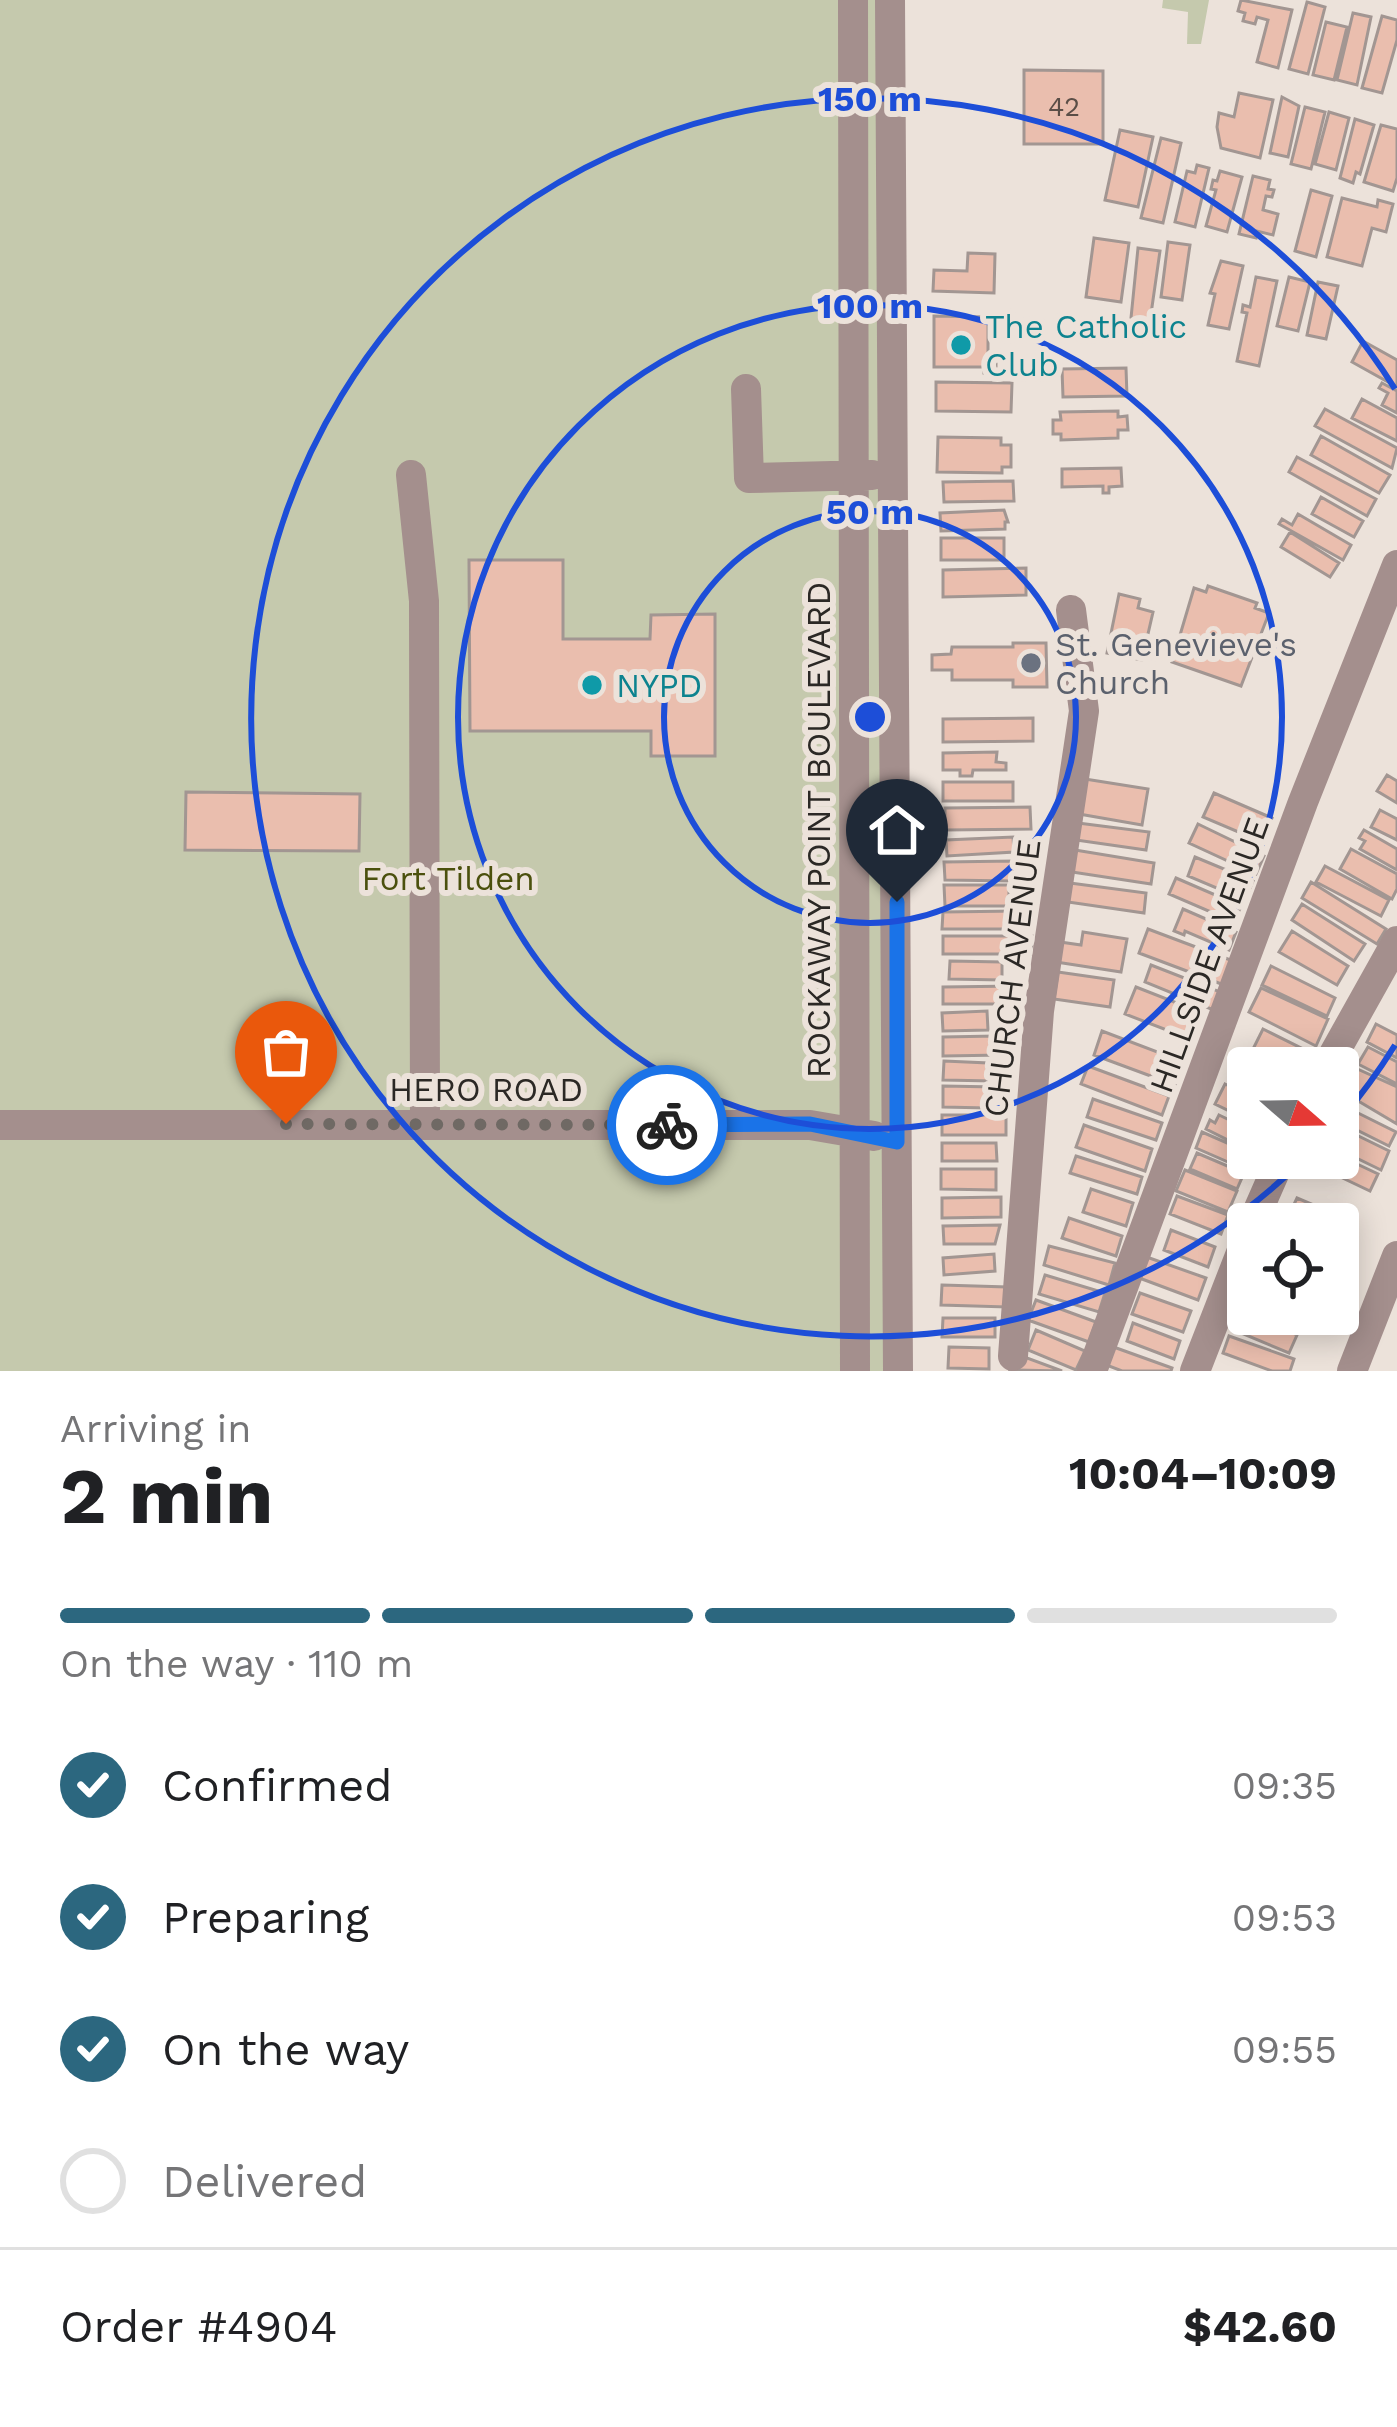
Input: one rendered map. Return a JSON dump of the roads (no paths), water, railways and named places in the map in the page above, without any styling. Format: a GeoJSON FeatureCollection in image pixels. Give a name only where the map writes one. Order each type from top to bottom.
{"type":"FeatureCollection","features":[{"type":"Feature","properties":{"kind":"street","name":"ROCKAWAY POINT BOULEVARD"},"geometry":{"type":"LineString","coordinates":[[853,0],[855,1371]]}},
{"type":"Feature","properties":{"kind":"street"},"geometry":{"type":"LineString","coordinates":[[890,0],[898,1371]]}},
{"type":"Feature","properties":{"kind":"street"},"geometry":{"type":"LineString","coordinates":[[853,109],[890,108]]}},
{"type":"Feature","properties":{"kind":"street"},"geometry":{"type":"LineString","coordinates":[[746,389],[748,478],[896,475]]}},
{"type":"Feature","properties":{"kind":"street"},"geometry":{"type":"LineString","coordinates":[[411,476],[424,601],[425,1125]]}},
{"type":"Feature","properties":{"kind":"street","name":"HILLSIDE AVENUE"},"geometry":{"type":"LineString","coordinates":[[1092,1371],[1303,802],[1397,566]]}},
{"type":"Feature","properties":{"kind":"street","name":"CHURCH AVENUE"},"geometry":{"type":"LineString","coordinates":[[1012,1356],[1040,1011],[1084,711],[1071,610]]}},
{"type":"Feature","properties":{"kind":"street"},"geometry":{"type":"LineString","coordinates":[[854,615],[896,614]]}},
{"type":"Feature","properties":{"kind":"street"},"geometry":{"type":"LineString","coordinates":[[1338,1047],[1397,941]]}},
{"type":"Feature","properties":{"kind":"street","name":"HERO ROAD"},"geometry":{"type":"LineString","coordinates":[[0,1125],[810,1124],[897,1142]]}},
{"type":"Feature","properties":{"kind":"street"},"geometry":{"type":"LineString","coordinates":[[1352,1371],[1397,1256]]}},
{"type":"Feature","properties":{"kind":"street"},"geometry":{"type":"LineString","coordinates":[[1195,1371],[1227,1289]]}},
{"type":"Feature","properties":{"kind":"place","name":"The Catholic Club"},"geometry":{"type":"Point","coordinates":[961,345]}},
{"type":"Feature","properties":{"kind":"place","name":"St. Genevieve's Church"},"geometry":{"type":"Point","coordinates":[1031,663]}},
{"type":"Feature","properties":{"kind":"place","name":"NYPD"},"geometry":{"type":"Point","coordinates":[592,685]}},
{"type":"Feature","properties":{"kind":"park label","name":"Fort Tilden"},"geometry":{"type":"Point","coordinates":[448,878]}}]}
